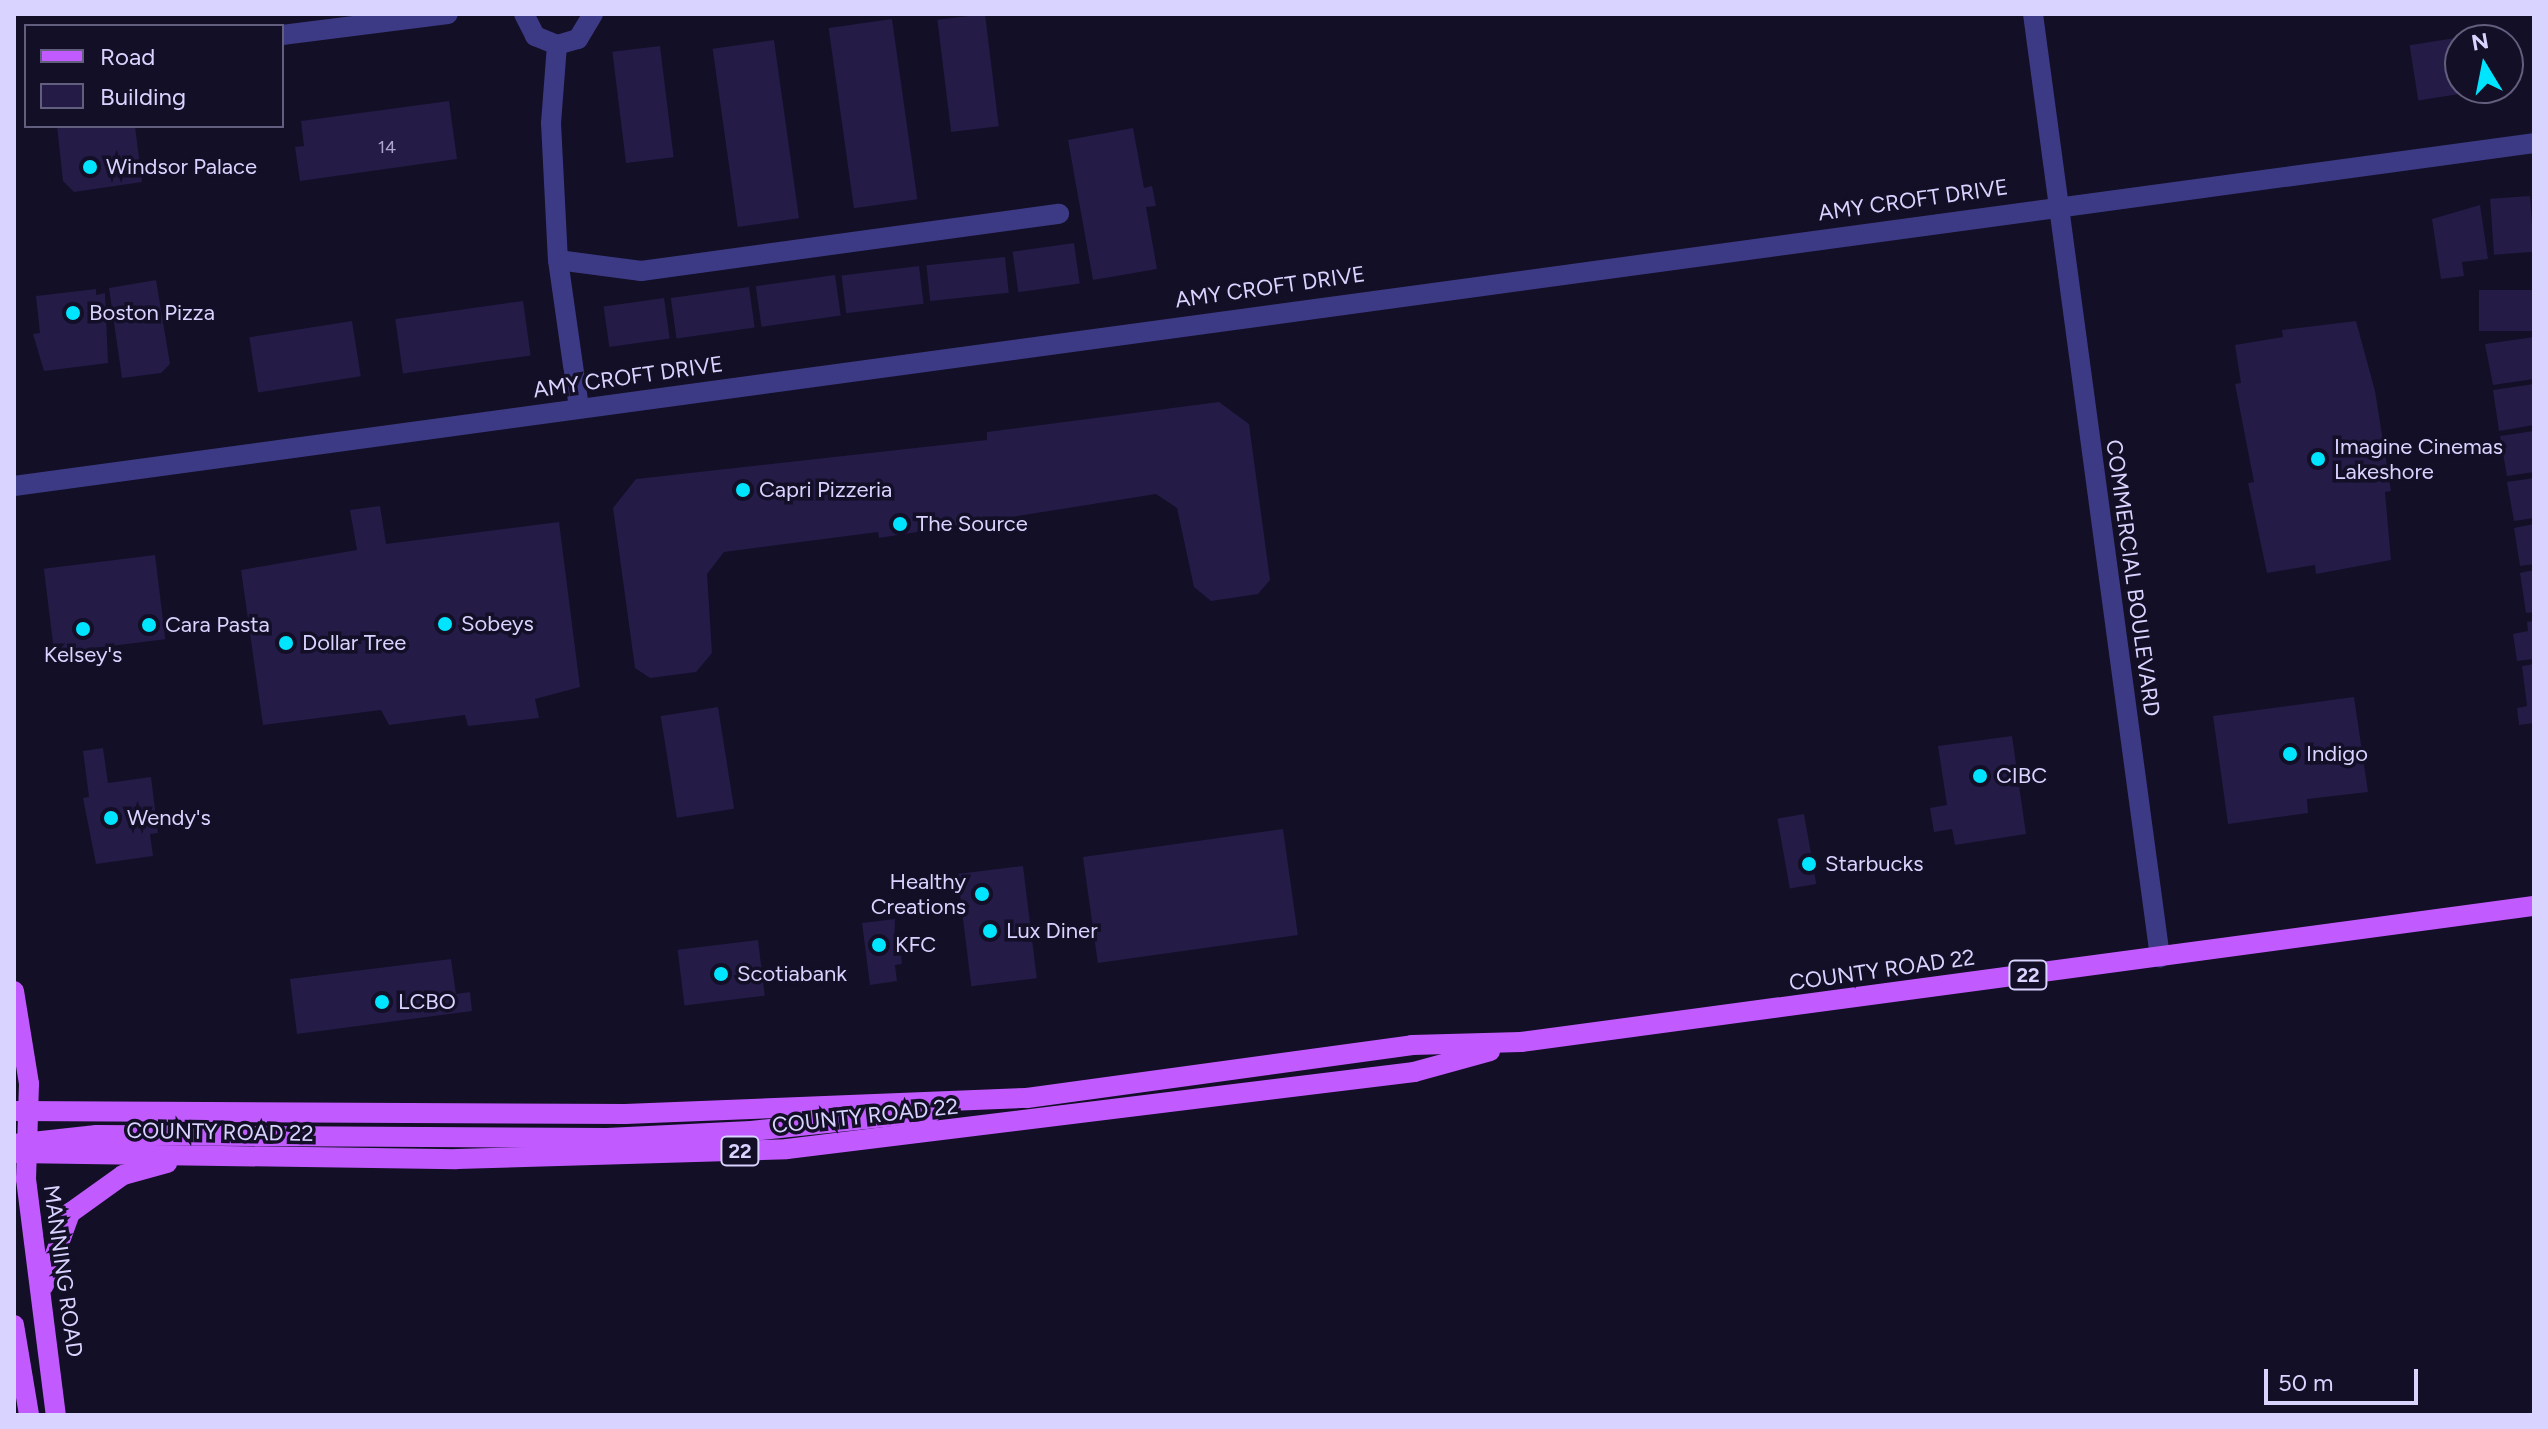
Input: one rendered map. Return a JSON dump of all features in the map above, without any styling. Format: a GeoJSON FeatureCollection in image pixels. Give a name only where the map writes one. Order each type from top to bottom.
{"type":"FeatureCollection","features":[{"type":"Feature","properties":{"kind":"main road","name":"COUNTY ROAD 22"},"geometry":{"type":"LineString","coordinates":[[21,1111],[625,1114],[1027,1098],[1412,1045],[1521,1042],[2534,906]]}},
{"type":"Feature","properties":{"kind":"main road","name":"MANNING ROAD"},"geometry":{"type":"LineString","coordinates":[[14,991],[21,1111],[20,1148],[42,1292],[56,1415]]}},
{"type":"Feature","properties":{"kind":"main road","name":"COUNTY ROAD 22"},"geometry":{"type":"LineString","coordinates":[[20,1148],[190,1156],[457,1159],[787,1149],[1414,1072],[1521,1042]]}},
{"type":"Feature","properties":{"kind":"main road"},"geometry":{"type":"LineString","coordinates":[[20,1148],[650,1136],[818,1126],[1027,1098]]}},
{"type":"Feature","properties":{"kind":"main road"},"geometry":{"type":"LineString","coordinates":[[42,1292],[57,1235],[92,1192],[123,1175],[190,1156]]}},
{"type":"Feature","properties":{"kind":"main road"},"geometry":{"type":"LineString","coordinates":[[14,1325],[29,1415]]}},
{"type":"Feature","properties":{"kind":"street"},"geometry":{"type":"LineString","coordinates":[[284,35],[448,14]]}},
{"type":"Feature","properties":{"kind":"street"},"geometry":{"type":"LineString","coordinates":[[524,14],[535,36],[557,45],[578,39],[593,14]]}},
{"type":"Feature","properties":{"kind":"street","name":"COMMERCIAL BOULEVARD"},"geometry":{"type":"LineString","coordinates":[[2033,14],[2160,957]]}},
{"type":"Feature","properties":{"kind":"street"},"geometry":{"type":"LineString","coordinates":[[557,45],[551,123],[558,260],[579,408]]}},
{"type":"Feature","properties":{"kind":"street","name":"AMY CROFT DRIVE"},"geometry":{"type":"LineString","coordinates":[[14,486],[2060,205],[2534,143]]}},
{"type":"Feature","properties":{"kind":"street"},"geometry":{"type":"LineString","coordinates":[[558,260],[641,271],[1059,214]]}},
{"type":"Feature","properties":{"kind":"building"},"geometry":{"type":"Polygon","coordinates":[[[985,14],[999,126],[951,132],[937,20],[985,14]]]}},
{"type":"Feature","properties":{"kind":"building"},"geometry":{"type":"Polygon","coordinates":[[[892,19],[917,199],[854,208],[829,28],[892,19]]]}},
{"type":"Feature","properties":{"kind":"building"},"geometry":{"type":"Polygon","coordinates":[[[774,40],[799,218],[738,227],[713,49],[774,40]]]}},
{"type":"Feature","properties":{"kind":"building"},"geometry":{"type":"Polygon","coordinates":[[[2444,40],[2444,96],[2418,101],[2410,45],[2444,40]]]}},
{"type":"Feature","properties":{"kind":"building"},"geometry":{"type":"Polygon","coordinates":[[[660,46],[674,157],[626,163],[612,52],[660,46]]]}},
{"type":"Feature","properties":{"kind":"building"},"geometry":{"type":"Polygon","coordinates":[[[449,101],[457,159],[300,181],[295,147],[304,146],[301,121],[449,101]]]}},
{"type":"Feature","properties":{"kind":"building"},"geometry":{"type":"Polygon","coordinates":[[[57,128],[135,128],[142,182],[74,192],[63,181],[57,128]]]}},
{"type":"Feature","properties":{"kind":"building"},"geometry":{"type":"Polygon","coordinates":[[[1133,128],[1144,188],[1152,186],[1156,206],[1146,207],[1157,269],[1093,280],[1068,140],[1133,128]]]}},
{"type":"Feature","properties":{"kind":"building"},"geometry":{"type":"Polygon","coordinates":[[[2530,196],[2534,252],[2494,255],[2490,199],[2530,196]]]}},
{"type":"Feature","properties":{"kind":"building"},"geometry":{"type":"Polygon","coordinates":[[[2480,205],[2488,259],[2462,262],[2464,276],[2441,279],[2432,219],[2480,205]]]}},
{"type":"Feature","properties":{"kind":"building"},"geometry":{"type":"Polygon","coordinates":[[[1074,243],[1080,284],[1018,292],[1013,252],[1074,243]]]}},
{"type":"Feature","properties":{"kind":"building"},"geometry":{"type":"Polygon","coordinates":[[[1005,257],[1009,293],[930,301],[926,265],[1005,257]]]}},
{"type":"Feature","properties":{"kind":"building"},"geometry":{"type":"Polygon","coordinates":[[[919,266],[924,304],[846,313],[842,276],[919,266]]]}},
{"type":"Feature","properties":{"kind":"building"},"geometry":{"type":"Polygon","coordinates":[[[835,275],[841,316],[761,327],[756,286],[835,275]]]}},
{"type":"Feature","properties":{"kind":"building"},"geometry":{"type":"Polygon","coordinates":[[[156,280],[170,364],[161,373],[122,378],[109,288],[156,280]]]}},
{"type":"Feature","properties":{"kind":"building"},"geometry":{"type":"Polygon","coordinates":[[[749,287],[755,328],[676,339],[671,298],[749,287]]]}},
{"type":"Feature","properties":{"kind":"building","name":"Boston Pizza"},"geometry":{"type":"Polygon","coordinates":[[[96,289],[96,295],[105,293],[108,363],[44,371],[33,334],[40,333],[36,296],[96,289]]]}},
{"type":"Feature","properties":{"kind":"building"},"geometry":{"type":"Polygon","coordinates":[[[2479,290],[2534,290],[2534,331],[2479,331],[2479,290]]]}},
{"type":"Feature","properties":{"kind":"building"},"geometry":{"type":"Polygon","coordinates":[[[664,298],[670,339],[609,347],[604,306],[664,298]]]}},
{"type":"Feature","properties":{"kind":"building"},"geometry":{"type":"Polygon","coordinates":[[[523,301],[531,355],[403,373],[395,319],[523,301]]]}},
{"type":"Feature","properties":{"kind":"building"},"geometry":{"type":"Polygon","coordinates":[[[352,321],[361,376],[258,393],[249,337],[352,321]]]}},
{"type":"Feature","properties":{"kind":"building","name":"Imagine Cinemas Lakeshore"},"geometry":{"type":"Polygon","coordinates":[[[2356,321],[2375,391],[2391,491],[2385,492],[2391,560],[2316,574],[2315,565],[2267,573],[2248,483],[2254,482],[2235,384],[2241,383],[2235,345],[2283,337],[2282,330],[2356,321]]]}},
{"type":"Feature","properties":{"kind":"building"},"geometry":{"type":"Polygon","coordinates":[[[2534,337],[2534,379],[2493,385],[2485,344],[2534,337]]]}},
{"type":"Feature","properties":{"kind":"building"},"geometry":{"type":"Polygon","coordinates":[[[2534,384],[2534,425],[2499,431],[2493,390],[2534,384]]]}},
{"type":"Feature","properties":{"kind":"building"},"geometry":{"type":"Polygon","coordinates":[[[1219,402],[1249,424],[1270,580],[1258,594],[1211,601],[1194,587],[1177,508],[1156,494],[879,538],[878,532],[724,552],[707,574],[712,653],[696,672],[650,678],[635,668],[613,508],[636,479],[987,440],[987,432],[1219,402]]]}},
{"type":"Feature","properties":{"kind":"building"},"geometry":{"type":"Polygon","coordinates":[[[2534,431],[2534,472],[2507,476],[2500,436],[2534,431]]]}},
{"type":"Feature","properties":{"kind":"building"},"geometry":{"type":"Polygon","coordinates":[[[2534,478],[2534,518],[2514,521],[2507,482],[2534,478]]]}},
{"type":"Feature","properties":{"kind":"building","name":"Sobeys"},"geometry":{"type":"Polygon","coordinates":[[[380,506],[386,544],[559,522],[580,687],[535,699],[539,718],[468,726],[465,715],[389,725],[381,710],[263,725],[241,570],[357,550],[350,510],[380,506]]]}},
{"type":"Feature","properties":{"kind":"building"},"geometry":{"type":"Polygon","coordinates":[[[2534,524],[2534,564],[2520,566],[2514,528],[2534,524]]]}},
{"type":"Feature","properties":{"kind":"building"},"geometry":{"type":"Polygon","coordinates":[[[155,555],[165,639],[54,653],[44,569],[155,555]]]}},
{"type":"Feature","properties":{"kind":"building"},"geometry":{"type":"Polygon","coordinates":[[[2534,570],[2534,612],[2526,613],[2520,573],[2534,570]]]}},
{"type":"Feature","properties":{"kind":"building"},"geometry":{"type":"Polygon","coordinates":[[[2534,621],[2534,659],[2517,661],[2513,634],[2528,631],[2527,622],[2534,621]]]}},
{"type":"Feature","properties":{"kind":"building"},"geometry":{"type":"Polygon","coordinates":[[[2534,664],[2534,723],[2519,725],[2517,708],[2527,706],[2522,666],[2534,664]]]}},
{"type":"Feature","properties":{"kind":"building","name":"Indigo"},"geometry":{"type":"Polygon","coordinates":[[[2354,697],[2368,792],[2307,799],[2308,813],[2228,824],[2213,716],[2354,697]]]}},
{"type":"Feature","properties":{"kind":"building"},"geometry":{"type":"Polygon","coordinates":[[[718,707],[734,809],[677,818],[661,716],[718,707]]]}},
{"type":"Feature","properties":{"kind":"building","name":"CIBC"},"geometry":{"type":"Polygon","coordinates":[[[2012,736],[2026,834],[1955,845],[1952,829],[1934,832],[1930,808],[1947,805],[1938,746],[2012,736]]]}},
{"type":"Feature","properties":{"kind":"building"},"geometry":{"type":"Polygon","coordinates":[[[103,748],[108,783],[151,777],[158,833],[150,834],[153,856],[96,864],[83,798],[89,797],[83,751],[103,748]]]}},
{"type":"Feature","properties":{"kind":"building"},"geometry":{"type":"Polygon","coordinates":[[[1804,814],[1816,884],[1790,889],[1777,819],[1804,814]]]}},
{"type":"Feature","properties":{"kind":"building"},"geometry":{"type":"Polygon","coordinates":[[[1283,829],[1298,935],[1098,963],[1083,857],[1283,829]]]}},
{"type":"Feature","properties":{"kind":"building"},"geometry":{"type":"Polygon","coordinates":[[[1023,866],[1037,978],[971,986],[957,874],[1023,866]]]}},
{"type":"Feature","properties":{"kind":"building","name":"KFC"},"geometry":{"type":"Polygon","coordinates":[[[895,919],[894,956],[901,955],[902,964],[895,965],[897,981],[870,985],[862,923],[895,919]]]}},
{"type":"Feature","properties":{"kind":"building","name":"Scotiabank"},"geometry":{"type":"Polygon","coordinates":[[[758,940],[765,996],[684,1005],[678,950],[758,940]]]}},
{"type":"Feature","properties":{"kind":"building","name":"LCBO"},"geometry":{"type":"Polygon","coordinates":[[[451,959],[456,994],[470,992],[472,1011],[297,1034],[290,979],[451,959]]]}},
{"type":"Feature","properties":{"kind":"place","name":"Windsor Palace"},"geometry":{"type":"Point","coordinates":[90,167]}},
{"type":"Feature","properties":{"kind":"place","name":"Boston Pizza"},"geometry":{"type":"Point","coordinates":[73,313]}},
{"type":"Feature","properties":{"kind":"place","name":"Imagine Cinemas Lakeshore"},"geometry":{"type":"Point","coordinates":[2318,459]}},
{"type":"Feature","properties":{"kind":"place","name":"Capri Pizzeria"},"geometry":{"type":"Point","coordinates":[743,490]}},
{"type":"Feature","properties":{"kind":"place","name":"The Source"},"geometry":{"type":"Point","coordinates":[900,524]}},
{"type":"Feature","properties":{"kind":"place","name":"Sobeys"},"geometry":{"type":"Point","coordinates":[445,624]}},
{"type":"Feature","properties":{"kind":"place","name":"Cara Pasta"},"geometry":{"type":"Point","coordinates":[149,625]}},
{"type":"Feature","properties":{"kind":"place","name":"Kelsey's"},"geometry":{"type":"Point","coordinates":[83,629]}},
{"type":"Feature","properties":{"kind":"place","name":"Dollar Tree"},"geometry":{"type":"Point","coordinates":[286,643]}},
{"type":"Feature","properties":{"kind":"place","name":"Indigo"},"geometry":{"type":"Point","coordinates":[2290,754]}},
{"type":"Feature","properties":{"kind":"place","name":"CIBC"},"geometry":{"type":"Point","coordinates":[1980,776]}},
{"type":"Feature","properties":{"kind":"place","name":"Wendy's"},"geometry":{"type":"Point","coordinates":[111,818]}},
{"type":"Feature","properties":{"kind":"place","name":"Starbucks"},"geometry":{"type":"Point","coordinates":[1809,864]}},
{"type":"Feature","properties":{"kind":"place","name":"Healthy Creations"},"geometry":{"type":"Point","coordinates":[982,894]}},
{"type":"Feature","properties":{"kind":"place","name":"Lux Diner"},"geometry":{"type":"Point","coordinates":[990,931]}},
{"type":"Feature","properties":{"kind":"place","name":"KFC"},"geometry":{"type":"Point","coordinates":[879,945]}},
{"type":"Feature","properties":{"kind":"place","name":"Scotiabank"},"geometry":{"type":"Point","coordinates":[721,974]}},
{"type":"Feature","properties":{"kind":"place","name":"LCBO"},"geometry":{"type":"Point","coordinates":[382,1002]}}]}
